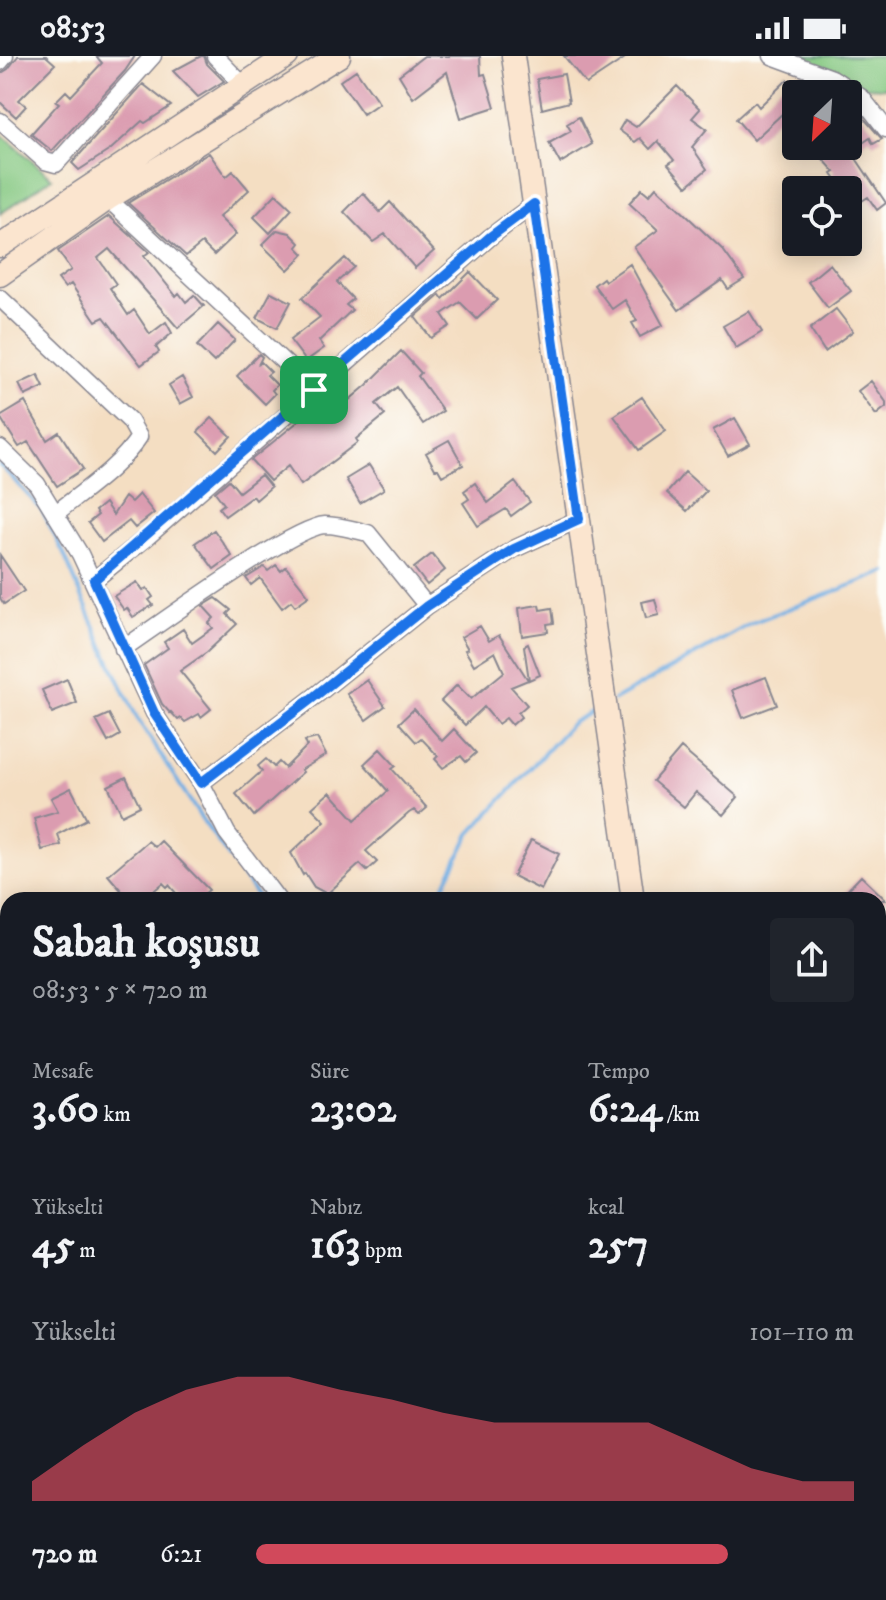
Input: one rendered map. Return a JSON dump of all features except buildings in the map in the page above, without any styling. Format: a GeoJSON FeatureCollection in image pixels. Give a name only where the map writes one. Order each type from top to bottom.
{"type":"FeatureCollection","features":[{"type":"Feature","properties":{"kind":"main road"},"geometry":{"type":"LineString","coordinates":[[0,246],[287,56]]}},
{"type":"Feature","properties":{"kind":"main road"},"geometry":{"type":"LineString","coordinates":[[0,275],[108,199],[339,56]]}},
{"type":"Feature","properties":{"kind":"main road"},"geometry":{"type":"LineString","coordinates":[[513,56],[632,892]]}},
{"type":"Feature","properties":{"kind":"street"},"geometry":{"type":"LineString","coordinates":[[0,62],[5,56]]}},
{"type":"Feature","properties":{"kind":"street"},"geometry":{"type":"LineString","coordinates":[[0,121],[45,161],[56,164],[153,56]]}},
{"type":"Feature","properties":{"kind":"street"},"geometry":{"type":"LineString","coordinates":[[215,56],[242,84]]}},
{"type":"Feature","properties":{"kind":"street"},"geometry":{"type":"LineString","coordinates":[[772,56],[832,78],[862,98],[886,129]]}},
{"type":"Feature","properties":{"kind":"street"},"geometry":{"type":"LineString","coordinates":[[108,199],[314,390]]}},
{"type":"Feature","properties":{"kind":"street"},"geometry":{"type":"LineString","coordinates":[[94,580],[490,237],[534,204]]}},
{"type":"Feature","properties":{"kind":"street"},"geometry":{"type":"LineString","coordinates":[[0,298],[130,421],[139,437],[102,475],[55,514]]}},
{"type":"Feature","properties":{"kind":"street"},"geometry":{"type":"LineString","coordinates":[[0,448],[37,484],[94,580],[154,713],[201,783],[227,833],[272,892]]}},
{"type":"Feature","properties":{"kind":"street"},"geometry":{"type":"LineString","coordinates":[[201,783],[427,606],[514,549],[579,519]]}},
{"type":"Feature","properties":{"kind":"street"},"geometry":{"type":"LineString","coordinates":[[123,649],[260,558],[299,535],[324,525],[368,533],[427,606]]}},
{"type":"Feature","properties":{"kind":"green space"},"geometry":{"type":"Polygon","coordinates":[[[778,56],[886,56],[886,88],[865,87],[862,80],[845,80],[778,56]]]}},
{"type":"Feature","properties":{"kind":"green space"},"geometry":{"type":"Polygon","coordinates":[[[0,133],[52,178],[0,214],[0,133]]]}},
{"type":"Feature","properties":{"kind":"waterway"},"geometry":{"type":"LineString","coordinates":[[0,465],[42,510],[137,718],[201,818],[254,892]]}},
{"type":"Feature","properties":{"kind":"waterway"},"geometry":{"type":"LineString","coordinates":[[614,700],[754,622],[886,572]]}},
{"type":"Feature","properties":{"kind":"waterway"},"geometry":{"type":"LineString","coordinates":[[441,892],[470,834],[572,723],[599,708]]}},
{"type":"Feature","properties":{"kind":"route"},"geometry":{"type":"LineString","coordinates":[[534,204],[579,519],[514,549],[427,606],[201,783],[154,713],[94,580],[314,390],[490,237],[534,204]]}}]}
